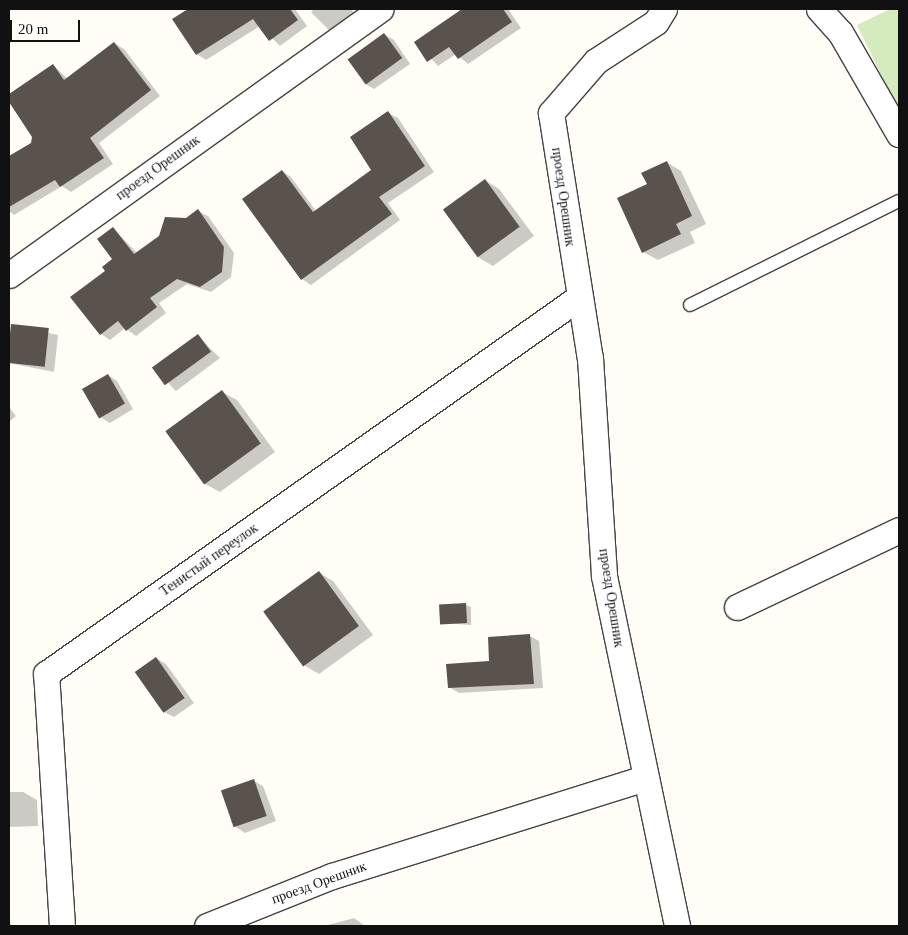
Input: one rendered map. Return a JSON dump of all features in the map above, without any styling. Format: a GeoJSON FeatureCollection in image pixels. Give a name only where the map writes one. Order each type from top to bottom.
{"type":"FeatureCollection","features":[{"type":"Feature","properties":{"kind":"street","name":"проезд Орешник"},"geometry":{"type":"LineString","coordinates":[[9,275],[381,9]]}},
{"type":"Feature","properties":{"kind":"street","name":"проезд Орешник"},"geometry":{"type":"LineString","coordinates":[[207,926],[332,876],[644,778],[604,576],[590,358],[578,298],[551,113],[596,61],[656,22],[664,9]]}},
{"type":"Feature","properties":{"kind":"street"},"geometry":{"type":"LineString","coordinates":[[819,9],[840,32],[899,134]]}},
{"type":"Feature","properties":{"kind":"street","name":"Тенистый переулок"},"geometry":{"type":"LineString","coordinates":[[62,926],[46,674],[578,298]]}},
{"type":"Feature","properties":{"kind":"street"},"geometry":{"type":"LineString","coordinates":[[737,607],[899,530]]}},
{"type":"Feature","properties":{"kind":"street"},"geometry":{"type":"LineString","coordinates":[[644,778],[677,926]]}},
{"type":"Feature","properties":{"kind":"lane"},"geometry":{"type":"LineString","coordinates":[[690,305],[899,201]]}},
{"type":"Feature","properties":{"kind":"green space"},"geometry":{"type":"Polygon","coordinates":[[[890,9],[899,9],[899,112],[857,25],[890,9]]]}},
{"type":"Feature","properties":{"kind":"building"},"geometry":{"type":"Polygon","coordinates":[[[188,9],[290,9],[298,20],[269,41],[253,19],[196,55],[172,19],[188,9]]]}},
{"type":"Feature","properties":{"kind":"building"},"geometry":{"type":"Polygon","coordinates":[[[462,9],[503,9],[512,22],[458,59],[449,47],[427,62],[414,42],[462,9]]]}},
{"type":"Feature","properties":{"kind":"building"},"geometry":{"type":"Polygon","coordinates":[[[384,33],[402,58],[366,85],[348,59],[384,33]]]}},
{"type":"Feature","properties":{"kind":"building"},"geometry":{"type":"Polygon","coordinates":[[[114,42],[151,90],[90,138],[104,158],[60,187],[55,180],[9,207],[9,156],[31,143],[32,137],[9,102],[9,94],[53,64],[64,80],[114,42]]]}},
{"type":"Feature","properties":{"kind":"building"},"geometry":{"type":"Polygon","coordinates":[[[388,111],[425,166],[379,197],[392,214],[301,280],[242,199],[282,170],[313,212],[371,170],[350,137],[388,111]]]}},
{"type":"Feature","properties":{"kind":"building"},"geometry":{"type":"Polygon","coordinates":[[[667,161],[692,216],[676,224],[681,234],[642,253],[617,198],[647,184],[641,173],[667,161]]]}},
{"type":"Feature","properties":{"kind":"building"},"geometry":{"type":"Polygon","coordinates":[[[485,179],[520,227],[478,257],[443,210],[485,179]]]}},
{"type":"Feature","properties":{"kind":"building"},"geometry":{"type":"Polygon","coordinates":[[[198,209],[224,247],[222,272],[200,287],[177,279],[150,298],[157,307],[126,331],[118,321],[100,335],[70,297],[105,271],[102,267],[112,259],[97,239],[113,227],[134,254],[159,236],[165,217],[186,218],[198,209]]]}},
{"type":"Feature","properties":{"kind":"building"},"geometry":{"type":"Polygon","coordinates":[[[11,324],[49,328],[45,367],[9,363],[11,324]]]}},
{"type":"Feature","properties":{"kind":"building"},"geometry":{"type":"Polygon","coordinates":[[[198,334],[211,352],[165,385],[152,368],[198,334]]]}},
{"type":"Feature","properties":{"kind":"building"},"geometry":{"type":"Polygon","coordinates":[[[108,374],[125,403],[99,418],[82,389],[108,374]]]}},
{"type":"Feature","properties":{"kind":"building"},"geometry":{"type":"Polygon","coordinates":[[[222,390],[261,443],[204,485],[165,431],[222,390]]]}},
{"type":"Feature","properties":{"kind":"building"},"geometry":{"type":"Polygon","coordinates":[[[319,571],[359,626],[303,667],[263,612],[319,571]]]}},
{"type":"Feature","properties":{"kind":"building"},"geometry":{"type":"Polygon","coordinates":[[[466,603],[467,623],[440,624],[439,604],[466,603]]]}},
{"type":"Feature","properties":{"kind":"building"},"geometry":{"type":"Polygon","coordinates":[[[530,634],[534,684],[448,688],[446,664],[489,661],[488,637],[530,634]]]}},
{"type":"Feature","properties":{"kind":"building"},"geometry":{"type":"Polygon","coordinates":[[[156,657],[185,698],[163,713],[135,672],[156,657]]]}},
{"type":"Feature","properties":{"kind":"building"},"geometry":{"type":"Polygon","coordinates":[[[254,779],[267,816],[234,827],[221,790],[254,779]]]}}]}
